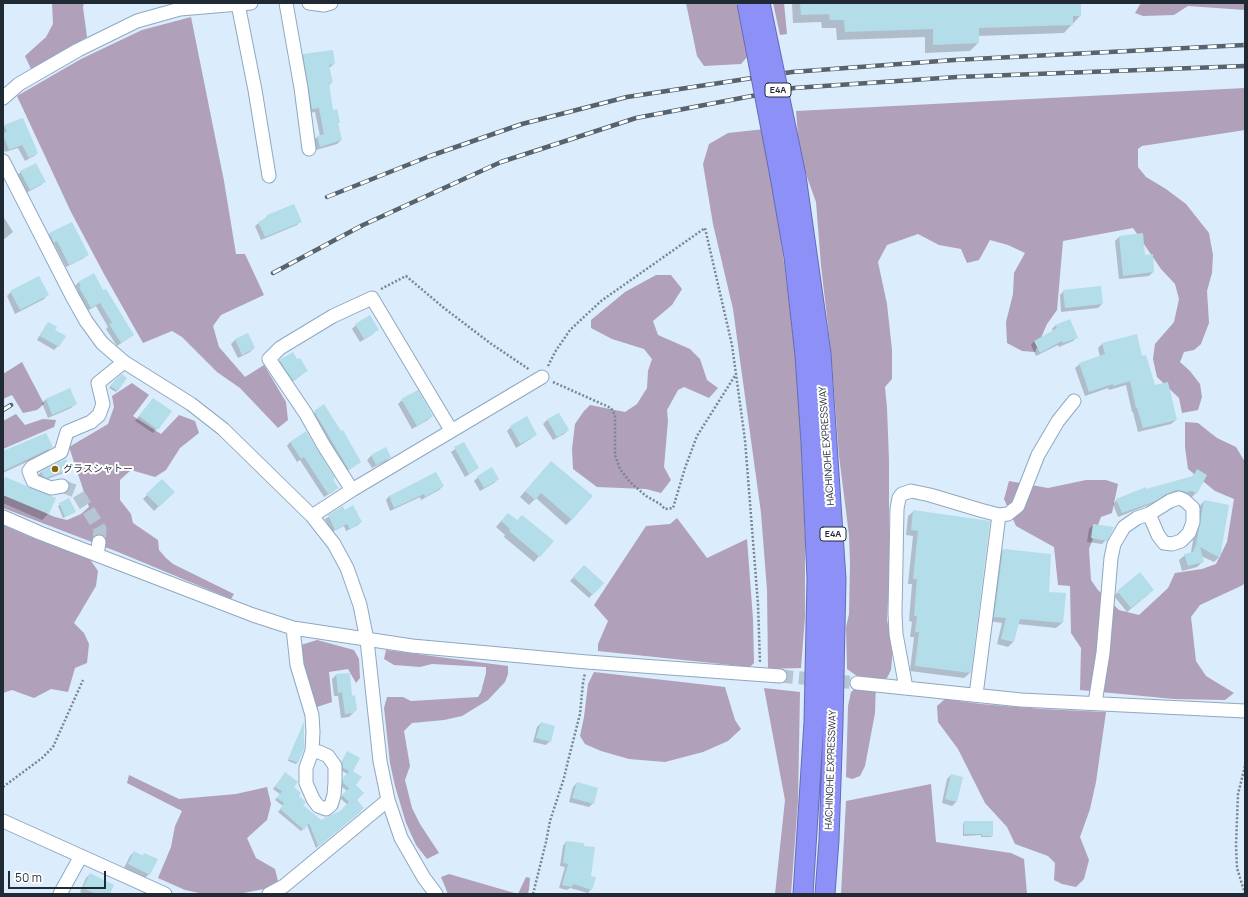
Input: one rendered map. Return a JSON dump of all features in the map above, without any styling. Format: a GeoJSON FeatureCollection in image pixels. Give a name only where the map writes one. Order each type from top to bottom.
{"type":"FeatureCollection","features":[{"type":"Feature","properties":{"kind":"highway","name":"HACHINOHE EXPRESSWAY"},"geometry":{"type":"LineString","coordinates":[[747,3],[788,176],[794,258],[805,355],[811,443],[816,578],[814,722],[803,894]]}},
{"type":"Feature","properties":{"kind":"highway","name":"HACHINOHE EXPRESSWAY"},"geometry":{"type":"LineString","coordinates":[[760,3],[788,176],[821,353],[828,441],[836,579],[829,840],[825,894]]}},
{"type":"Feature","properties":{"kind":"street"},"geometry":{"type":"LineString","coordinates":[[286,3],[301,88],[309,148]]}},
{"type":"Feature","properties":{"kind":"street"},"geometry":{"type":"LineString","coordinates":[[308,3],[324,5],[331,3]]}},
{"type":"Feature","properties":{"kind":"street"},"geometry":{"type":"LineString","coordinates":[[3,98],[19,84],[78,50],[137,21],[180,9],[245,4],[255,90],[269,176]]}},
{"type":"Feature","properties":{"kind":"street"},"geometry":{"type":"LineString","coordinates":[[3,161],[86,321],[102,343],[124,362],[191,404],[223,429],[312,516],[334,544],[347,568],[360,605],[367,640],[376,735],[388,800],[401,838],[424,878],[436,894]]}},
{"type":"Feature","properties":{"kind":"street"},"geometry":{"type":"LineString","coordinates":[[352,490],[306,414],[269,359],[280,348],[333,316],[372,298],[451,430]]}},
{"type":"Feature","properties":{"kind":"street"},"geometry":{"type":"LineString","coordinates":[[62,486],[51,488],[33,481],[28,471],[32,467],[61,452],[67,432],[92,422],[99,415],[103,404],[98,383],[124,362]]}},
{"type":"Feature","properties":{"kind":"street"},"geometry":{"type":"LineString","coordinates":[[312,516],[451,430],[542,377]]}},
{"type":"Feature","properties":{"kind":"street"},"geometry":{"type":"LineString","coordinates":[[906,688],[896,634],[897,509],[899,498],[902,494],[911,491],[980,510],[999,514],[1008,514],[1018,506],[1038,455],[1058,421],[1074,401]]}},
{"type":"Feature","properties":{"kind":"street"},"geometry":{"type":"LineString","coordinates":[[976,695],[999,514]]}},
{"type":"Feature","properties":{"kind":"street"},"geometry":{"type":"LineString","coordinates":[[1095,703],[1103,653],[1111,558],[1114,544],[1124,527],[1137,518],[1149,514]]}},
{"type":"Feature","properties":{"kind":"street"},"geometry":{"type":"LineString","coordinates":[[3,516],[40,533],[98,548],[253,615],[293,628],[412,646],[588,662],[780,676]]}},
{"type":"Feature","properties":{"kind":"street"},"geometry":{"type":"LineString","coordinates":[[293,628],[297,666],[312,715],[312,750]]}},
{"type":"Feature","properties":{"kind":"street"},"geometry":{"type":"LineString","coordinates":[[857,683],[1022,700],[1245,711]]}},
{"type":"Feature","properties":{"kind":"street"},"geometry":{"type":"LineString","coordinates":[[269,894],[284,886],[388,800]]}},
{"type":"Feature","properties":{"kind":"street"},"geometry":{"type":"LineString","coordinates":[[3,821],[165,894]]}},
{"type":"Feature","properties":{"kind":"street"},"geometry":{"type":"LineString","coordinates":[[60,894],[81,856]]}},
{"type":"Feature","properties":{"kind":"path"},"geometry":{"type":"LineString","coordinates":[[542,377],[555,352],[570,330],[601,301],[705,228],[732,345],[745,440],[758,604],[761,675]]}},
{"type":"Feature","properties":{"kind":"path"},"geometry":{"type":"LineString","coordinates":[[372,298],[380,289],[406,276],[444,308],[515,362],[542,377],[611,408],[615,415],[615,456],[620,470],[630,482],[665,509],[673,508],[685,468],[697,436],[736,374]]}},
{"type":"Feature","properties":{"kind":"path"},"geometry":{"type":"LineString","coordinates":[[533,894],[550,821],[564,778],[580,714],[583,683],[588,662]]}},
{"type":"Feature","properties":{"kind":"path"},"geometry":{"type":"LineString","coordinates":[[3,787],[42,758],[53,747],[84,680]]}},
{"type":"Feature","properties":{"kind":"path"},"geometry":{"type":"LineString","coordinates":[[1245,766],[1238,794],[1236,868],[1245,894]]}},
{"type":"Feature","properties":{"kind":"shaded area"},"geometry":{"type":"Polygon","coordinates":[[[52,3],[84,3],[83,7],[87,37],[31,69],[25,56],[46,37],[53,24],[52,3]]]}},
{"type":"Feature","properties":{"kind":"shaded area"},"geometry":{"type":"Polygon","coordinates":[[[686,3],[738,3],[747,57],[741,64],[704,66],[697,56],[686,3]]]}},
{"type":"Feature","properties":{"kind":"shaded area"},"geometry":{"type":"Polygon","coordinates":[[[773,3],[784,3],[787,34],[780,35],[773,3]]]}},
{"type":"Feature","properties":{"kind":"shaded area"},"geometry":{"type":"Polygon","coordinates":[[[1141,3],[1245,3],[1245,10],[1188,6],[1174,15],[1143,16],[1135,13],[1141,3]]]}},
{"type":"Feature","properties":{"kind":"shaded area"},"geometry":{"type":"Polygon","coordinates":[[[191,17],[224,181],[236,254],[245,254],[264,295],[221,315],[213,326],[219,347],[245,377],[264,365],[286,402],[288,420],[278,428],[240,388],[217,372],[182,337],[172,331],[143,343],[71,212],[17,96],[81,59],[142,30],[191,17]]]}},
{"type":"Feature","properties":{"kind":"shaded area"},"geometry":{"type":"Polygon","coordinates":[[[1245,88],[1245,130],[1142,146],[1138,149],[1138,167],[1146,177],[1166,189],[1186,204],[1209,233],[1213,255],[1212,273],[1207,291],[1209,323],[1201,344],[1194,350],[1184,352],[1180,362],[1190,371],[1200,384],[1202,397],[1198,410],[1182,413],[1179,398],[1157,377],[1153,359],[1155,344],[1174,322],[1179,299],[1175,284],[1161,269],[1133,228],[1063,241],[1057,310],[1047,324],[1035,352],[1022,351],[1007,343],[1006,322],[1013,294],[1014,273],[1025,253],[1008,245],[990,240],[979,260],[967,263],[961,249],[939,245],[918,234],[887,245],[878,262],[887,304],[892,350],[892,379],[885,387],[889,460],[889,581],[887,620],[893,647],[891,670],[887,678],[876,681],[875,713],[865,766],[860,776],[852,779],[846,777],[848,706],[851,692],[856,688],[857,676],[847,669],[846,627],[849,614],[849,535],[839,456],[831,351],[821,266],[816,202],[799,149],[796,111],[1245,88]]]}},
{"type":"Feature","properties":{"kind":"shaded area"},"geometry":{"type":"Polygon","coordinates":[[[765,129],[785,270],[798,379],[805,537],[805,617],[801,668],[768,669],[767,590],[761,513],[733,309],[713,224],[703,164],[709,144],[728,133],[765,129]]]}},
{"type":"Feature","properties":{"kind":"shaded area"},"geometry":{"type":"Polygon","coordinates":[[[656,275],[671,275],[682,289],[672,305],[653,321],[658,335],[690,349],[700,359],[707,380],[718,388],[709,398],[684,387],[678,390],[667,410],[668,421],[664,467],[671,480],[661,493],[646,489],[597,487],[573,469],[572,449],[575,424],[590,405],[625,412],[637,404],[647,388],[648,371],[652,359],[644,349],[612,339],[591,328],[591,320],[625,292],[656,275]]]}},
{"type":"Feature","properties":{"kind":"shaded area"},"geometry":{"type":"Polygon","coordinates":[[[22,362],[44,404],[37,410],[23,413],[12,395],[3,399],[3,374],[22,362]]]}},
{"type":"Feature","properties":{"kind":"shaded area"},"geometry":{"type":"Polygon","coordinates":[[[132,383],[149,395],[133,416],[161,434],[179,415],[195,421],[199,433],[180,448],[166,470],[155,477],[131,470],[120,480],[120,500],[131,514],[133,523],[158,540],[159,550],[166,558],[173,564],[234,594],[231,599],[118,552],[3,508],[3,495],[55,517],[67,520],[81,514],[89,507],[69,447],[108,424],[114,407],[112,396],[132,383]]]}},
{"type":"Feature","properties":{"kind":"shaded area"},"geometry":{"type":"Polygon","coordinates":[[[16,414],[25,425],[43,419],[56,420],[54,427],[3,449],[3,421],[16,414]]]}},
{"type":"Feature","properties":{"kind":"shaded area"},"geometry":{"type":"Polygon","coordinates":[[[1185,422],[1198,423],[1217,438],[1236,447],[1245,462],[1245,582],[1243,585],[1200,605],[1191,617],[1196,661],[1206,676],[1234,693],[1225,700],[1174,699],[1080,690],[1081,648],[1071,633],[1070,586],[1058,585],[1054,547],[1016,526],[1004,499],[1009,481],[1048,488],[1086,480],[1106,480],[1118,484],[1112,513],[1101,517],[1089,549],[1091,580],[1098,590],[1119,610],[1139,615],[1168,588],[1175,573],[1202,569],[1216,564],[1227,542],[1234,499],[1215,491],[1188,469],[1185,447],[1185,422]]]}},
{"type":"Feature","properties":{"kind":"shaded area"},"geometry":{"type":"Polygon","coordinates":[[[677,518],[707,558],[747,539],[753,619],[754,663],[750,667],[598,651],[598,644],[608,621],[594,605],[646,526],[670,524],[677,518]]]}},
{"type":"Feature","properties":{"kind":"shaded area"},"geometry":{"type":"Polygon","coordinates":[[[3,525],[28,536],[89,558],[98,571],[96,586],[74,623],[84,633],[89,644],[87,663],[75,668],[68,692],[51,689],[34,698],[12,690],[3,693],[3,525]]]}},
{"type":"Feature","properties":{"kind":"shaded area"},"geometry":{"type":"Polygon","coordinates":[[[317,640],[354,650],[359,659],[360,678],[356,683],[348,669],[329,672],[332,702],[317,707],[306,678],[301,645],[317,640]]]}},
{"type":"Feature","properties":{"kind":"shaded area"},"geometry":{"type":"Polygon","coordinates":[[[386,650],[508,666],[508,674],[505,682],[488,700],[462,716],[444,720],[412,723],[404,731],[410,766],[405,780],[412,808],[420,824],[439,853],[427,859],[416,845],[406,823],[395,786],[390,763],[384,708],[387,697],[403,697],[411,701],[478,697],[481,692],[486,667],[432,664],[420,667],[394,665],[384,659],[386,650]]]}},
{"type":"Feature","properties":{"kind":"shaded area"},"geometry":{"type":"Polygon","coordinates":[[[594,672],[725,687],[735,720],[741,729],[728,741],[703,752],[665,762],[629,759],[601,751],[585,744],[580,736],[588,684],[594,672]]]}},
{"type":"Feature","properties":{"kind":"shaded area"},"geometry":{"type":"Polygon","coordinates":[[[764,688],[800,692],[798,801],[791,894],[775,894],[785,800],[764,688]]]}},
{"type":"Feature","properties":{"kind":"shaded area"},"geometry":{"type":"Polygon","coordinates":[[[945,699],[981,704],[1042,709],[1106,712],[1096,782],[1090,809],[1080,837],[1089,860],[1084,879],[1076,887],[1062,884],[1054,880],[1055,863],[1048,856],[1015,844],[1007,827],[985,803],[958,749],[938,722],[937,706],[945,699]]]}},
{"type":"Feature","properties":{"kind":"shaded area"},"geometry":{"type":"Polygon","coordinates":[[[129,775],[179,799],[236,794],[267,787],[271,804],[267,820],[247,838],[256,858],[275,869],[278,881],[264,889],[238,894],[204,894],[185,890],[158,878],[171,847],[175,826],[182,811],[127,783],[129,775]]]}},
{"type":"Feature","properties":{"kind":"shaded area"},"geometry":{"type":"Polygon","coordinates":[[[931,784],[936,842],[1011,853],[1024,859],[1027,894],[841,894],[846,801],[931,784]]]}},
{"type":"Feature","properties":{"kind":"shaded area"},"geometry":{"type":"Polygon","coordinates":[[[449,874],[518,894],[448,894],[441,877],[449,874]]]}},
{"type":"Feature","properties":{"kind":"shaded area"},"geometry":{"type":"Polygon","coordinates":[[[526,877],[530,878],[528,894],[518,894],[526,877]]]}},
{"type":"Feature","properties":{"kind":"building"},"geometry":{"type":"Polygon","coordinates":[[[800,3],[1081,3],[1081,16],[1073,16],[1073,25],[979,28],[979,43],[933,45],[933,29],[845,32],[844,20],[830,20],[829,14],[801,15],[800,3]]]}},
{"type":"Feature","properties":{"kind":"building"},"geometry":{"type":"Polygon","coordinates":[[[333,50],[335,64],[329,65],[333,83],[329,83],[333,110],[337,109],[340,123],[338,123],[342,140],[320,147],[317,136],[324,134],[319,108],[312,109],[303,54],[333,50]]]}},
{"type":"Feature","properties":{"kind":"building"},"geometry":{"type":"Polygon","coordinates":[[[23,118],[38,153],[29,158],[22,145],[9,150],[3,135],[3,133],[7,132],[4,125],[23,118]]]}},
{"type":"Feature","properties":{"kind":"building"},"geometry":{"type":"Polygon","coordinates":[[[36,163],[46,182],[30,190],[20,171],[36,163]]]}},
{"type":"Feature","properties":{"kind":"building"},"geometry":{"type":"Polygon","coordinates":[[[294,204],[302,222],[265,237],[258,222],[268,217],[267,215],[294,204]]]}},
{"type":"Feature","properties":{"kind":"building"},"geometry":{"type":"Polygon","coordinates":[[[72,222],[89,255],[69,265],[57,241],[54,243],[49,233],[72,222]]]}},
{"type":"Feature","properties":{"kind":"building"},"geometry":{"type":"Polygon","coordinates":[[[1143,233],[1145,255],[1153,254],[1154,272],[1123,276],[1119,236],[1143,233]]]}},
{"type":"Feature","properties":{"kind":"building"},"geometry":{"type":"Polygon","coordinates":[[[94,273],[103,290],[106,289],[134,335],[121,343],[109,324],[112,323],[100,303],[91,308],[79,287],[81,286],[78,282],[94,273]]]}},
{"type":"Feature","properties":{"kind":"building"},"geometry":{"type":"Polygon","coordinates":[[[39,276],[49,295],[20,310],[10,291],[39,276]]]}},
{"type":"Feature","properties":{"kind":"building"},"geometry":{"type":"Polygon","coordinates":[[[1101,286],[1103,304],[1065,308],[1063,290],[1101,286]]]}},
{"type":"Feature","properties":{"kind":"building"},"geometry":{"type":"Polygon","coordinates":[[[370,315],[379,330],[364,339],[355,324],[370,315]]]}},
{"type":"Feature","properties":{"kind":"building"},"geometry":{"type":"Polygon","coordinates":[[[1070,319],[1078,338],[1063,343],[1062,341],[1040,353],[1034,341],[1057,328],[1055,325],[1070,319]]]}},
{"type":"Feature","properties":{"kind":"building"},"geometry":{"type":"Polygon","coordinates":[[[48,322],[57,327],[55,330],[66,336],[59,347],[40,336],[48,322]]]}},
{"type":"Feature","properties":{"kind":"building"},"geometry":{"type":"Polygon","coordinates":[[[248,333],[255,348],[242,355],[235,339],[248,333]]]}},
{"type":"Feature","properties":{"kind":"building"},"geometry":{"type":"Polygon","coordinates":[[[1137,334],[1142,356],[1146,355],[1155,385],[1168,382],[1177,420],[1143,428],[1136,408],[1130,381],[1113,386],[1113,384],[1089,392],[1079,363],[1105,354],[1102,343],[1137,334]]]}},
{"type":"Feature","properties":{"kind":"building"},"geometry":{"type":"Polygon","coordinates":[[[293,352],[297,359],[300,358],[308,371],[293,380],[279,360],[293,352]]]}},
{"type":"Feature","properties":{"kind":"building"},"geometry":{"type":"Polygon","coordinates":[[[122,374],[127,378],[118,391],[110,386],[122,374]]]}},
{"type":"Feature","properties":{"kind":"building"},"geometry":{"type":"Polygon","coordinates":[[[70,388],[77,404],[52,415],[46,399],[70,388]]]}},
{"type":"Feature","properties":{"kind":"building"},"geometry":{"type":"Polygon","coordinates":[[[418,390],[433,416],[417,426],[401,399],[418,390]]]}},
{"type":"Feature","properties":{"kind":"building"},"geometry":{"type":"Polygon","coordinates":[[[153,398],[172,411],[158,430],[139,416],[153,398]]]}},
{"type":"Feature","properties":{"kind":"building"},"geometry":{"type":"Polygon","coordinates":[[[324,404],[341,431],[343,430],[361,462],[349,470],[314,411],[324,404]]]}},
{"type":"Feature","properties":{"kind":"building"},"geometry":{"type":"Polygon","coordinates":[[[559,413],[569,430],[557,437],[547,419],[559,413]]]}},
{"type":"Feature","properties":{"kind":"building"},"geometry":{"type":"Polygon","coordinates":[[[527,416],[537,435],[520,444],[510,426],[527,416]]]}},
{"type":"Feature","properties":{"kind":"building"},"geometry":{"type":"Polygon","coordinates":[[[306,431],[335,478],[333,480],[339,488],[328,494],[304,457],[301,459],[290,442],[306,431]]]}},
{"type":"Feature","properties":{"kind":"building"},"geometry":{"type":"Polygon","coordinates":[[[46,433],[53,447],[3,471],[3,451],[46,433]]]}},
{"type":"Feature","properties":{"kind":"building"},"geometry":{"type":"Polygon","coordinates":[[[464,442],[479,468],[469,474],[454,447],[464,442]]]}},
{"type":"Feature","properties":{"kind":"building"},"geometry":{"type":"Polygon","coordinates":[[[386,447],[391,457],[376,465],[371,455],[386,447]]]}},
{"type":"Feature","properties":{"kind":"building","name":"グラスシャトー"},"geometry":{"type":"Polygon","coordinates":[[[66,459],[70,469],[46,478],[43,476],[41,471],[66,459]]]}},
{"type":"Feature","properties":{"kind":"building"},"geometry":{"type":"Polygon","coordinates":[[[551,461],[593,496],[572,520],[541,493],[535,500],[525,491],[551,461]]]}},
{"type":"Feature","properties":{"kind":"building"},"geometry":{"type":"Polygon","coordinates":[[[492,467],[499,479],[484,488],[477,476],[492,467]]]}},
{"type":"Feature","properties":{"kind":"building"},"geometry":{"type":"Polygon","coordinates":[[[1197,469],[1207,475],[1197,494],[1192,491],[1187,492],[1176,490],[1166,494],[1156,501],[1122,513],[1116,499],[1146,487],[1146,489],[1193,476],[1197,469]]]}},
{"type":"Feature","properties":{"kind":"building"},"geometry":{"type":"Polygon","coordinates":[[[436,472],[444,486],[425,497],[424,494],[394,508],[389,496],[436,472]]]}},
{"type":"Feature","properties":{"kind":"building"},"geometry":{"type":"Polygon","coordinates":[[[5,477],[56,498],[49,514],[3,495],[3,483],[5,477]]]}},
{"type":"Feature","properties":{"kind":"building"},"geometry":{"type":"Polygon","coordinates":[[[162,479],[175,492],[159,507],[146,494],[162,479]]]}},
{"type":"Feature","properties":{"kind":"building"},"geometry":{"type":"Polygon","coordinates":[[[69,498],[76,512],[65,517],[59,503],[69,498]]]}},
{"type":"Feature","properties":{"kind":"building"},"geometry":{"type":"Polygon","coordinates":[[[1204,500],[1229,505],[1220,558],[1200,547],[1204,562],[1188,566],[1184,554],[1193,552],[1196,545],[1204,500]]]}},
{"type":"Feature","properties":{"kind":"building"},"geometry":{"type":"Polygon","coordinates":[[[353,505],[362,522],[350,529],[347,524],[335,530],[328,515],[343,506],[345,510],[353,505]]]}},
{"type":"Feature","properties":{"kind":"building"},"geometry":{"type":"Polygon","coordinates":[[[913,510],[990,521],[971,673],[915,666],[919,632],[915,632],[917,616],[914,616],[917,579],[913,579],[918,531],[911,530],[913,510]]]}},
{"type":"Feature","properties":{"kind":"building"},"geometry":{"type":"Polygon","coordinates":[[[508,513],[517,520],[522,515],[554,541],[540,557],[509,531],[510,529],[501,521],[508,513]]]}},
{"type":"Feature","properties":{"kind":"building"},"geometry":{"type":"Polygon","coordinates":[[[1093,524],[1114,527],[1107,541],[1091,538],[1093,524]]]}},
{"type":"Feature","properties":{"kind":"building"},"geometry":{"type":"Polygon","coordinates":[[[1003,549],[1051,554],[1049,592],[1066,593],[1063,623],[1020,619],[1014,642],[1001,639],[1006,618],[994,617],[1003,549]]]}},
{"type":"Feature","properties":{"kind":"building"},"geometry":{"type":"Polygon","coordinates":[[[584,565],[604,583],[593,595],[573,577],[584,565]]]}},
{"type":"Feature","properties":{"kind":"building"},"geometry":{"type":"Polygon","coordinates":[[[1140,572],[1154,590],[1131,608],[1117,591],[1140,572]]]}},
{"type":"Feature","properties":{"kind":"building"},"geometry":{"type":"Polygon","coordinates":[[[350,673],[352,696],[355,695],[357,710],[354,711],[354,713],[345,714],[342,692],[338,693],[336,674],[350,673]]]}},
{"type":"Feature","properties":{"kind":"building"},"geometry":{"type":"Polygon","coordinates":[[[304,722],[304,749],[298,763],[288,759],[304,722]]]}},
{"type":"Feature","properties":{"kind":"building"},"geometry":{"type":"Polygon","coordinates":[[[541,722],[555,726],[551,742],[536,738],[541,722]]]}},
{"type":"Feature","properties":{"kind":"building"},"geometry":{"type":"Polygon","coordinates":[[[347,751],[360,758],[353,771],[362,777],[356,785],[364,793],[357,800],[364,808],[318,846],[309,823],[304,830],[280,809],[284,803],[277,798],[282,791],[275,787],[285,772],[298,782],[294,787],[301,793],[299,796],[306,802],[303,805],[321,820],[340,811],[349,802],[342,795],[349,788],[343,783],[343,778],[349,771],[343,768],[342,762],[347,751]]]}},
{"type":"Feature","properties":{"kind":"building"},"geometry":{"type":"Polygon","coordinates":[[[951,774],[963,777],[957,802],[945,799],[951,774]]]}},
{"type":"Feature","properties":{"kind":"building"},"geometry":{"type":"Polygon","coordinates":[[[577,782],[598,788],[594,804],[572,798],[577,782]]]}},
{"type":"Feature","properties":{"kind":"building"},"geometry":{"type":"Polygon","coordinates":[[[964,821],[993,821],[993,836],[982,836],[982,834],[964,834],[964,821]]]}},
{"type":"Feature","properties":{"kind":"building"},"geometry":{"type":"Polygon","coordinates":[[[566,841],[584,843],[584,846],[595,847],[591,876],[596,877],[592,890],[573,884],[572,887],[562,885],[568,864],[563,863],[566,841]]]}},
{"type":"Feature","properties":{"kind":"building"},"geometry":{"type":"Polygon","coordinates":[[[134,851],[143,856],[144,853],[158,859],[150,875],[128,864],[134,851]]]}},
{"type":"Feature","properties":{"kind":"building"},"geometry":{"type":"Polygon","coordinates":[[[90,873],[114,885],[110,894],[96,894],[83,888],[90,873]]]}},
{"type":"Feature","properties":{"kind":"tunnel"},"geometry":{"type":"LineString","coordinates":[[62,486],[77,492],[100,529],[99,542]]}},
{"type":"Feature","properties":{"kind":"tunnel"},"geometry":{"type":"LineString","coordinates":[[780,676],[857,683]]}},
{"type":"Feature","properties":{"kind":"railway"},"geometry":{"type":"LineString","coordinates":[[327,197],[430,156],[522,124],[627,97],[792,72],[954,60],[1245,45]]}},
{"type":"Feature","properties":{"kind":"railway"},"geometry":{"type":"LineString","coordinates":[[273,273],[363,225],[501,162],[636,118],[794,88],[957,77],[1245,66]]}},
{"type":"Feature","properties":{"kind":"railway"},"geometry":{"type":"LineString","coordinates":[[3,410],[11,405]]}},
{"type":"Feature","properties":{"kind":"place","name":"グラスシャトー"},"geometry":{"type":"Point","coordinates":[55,469]}}]}
